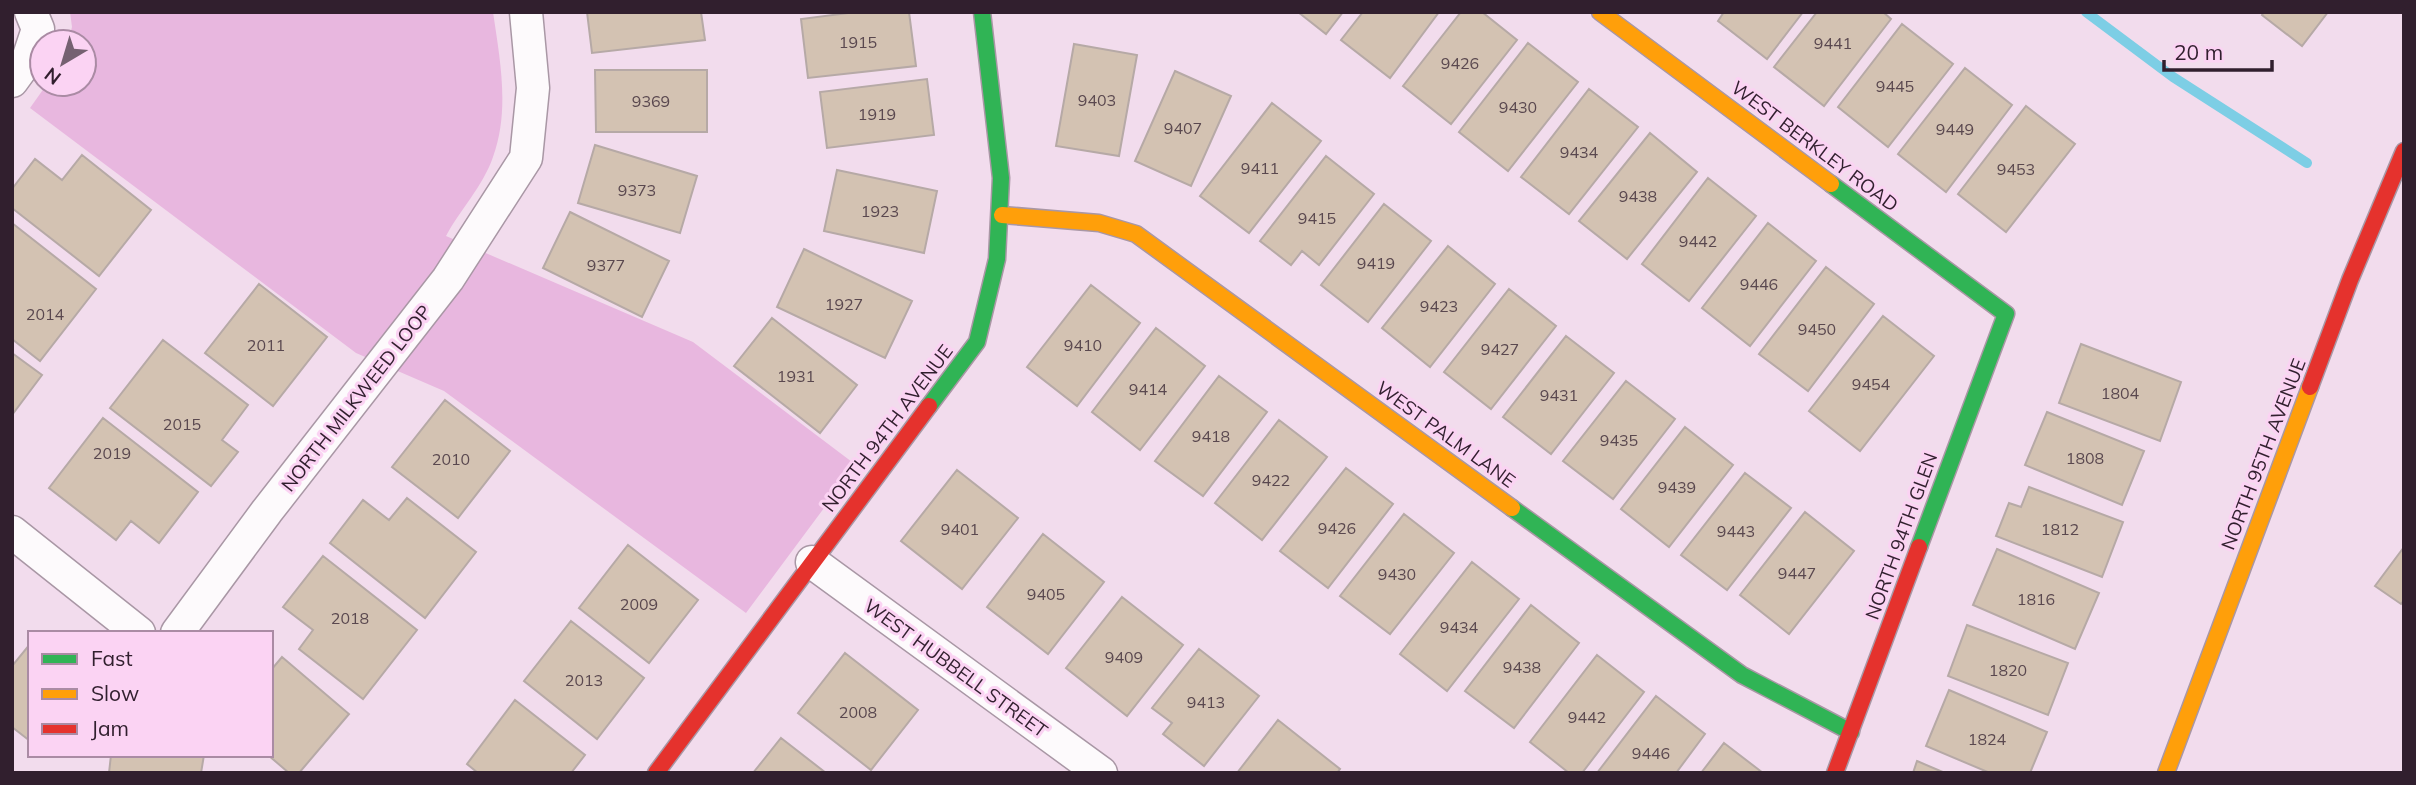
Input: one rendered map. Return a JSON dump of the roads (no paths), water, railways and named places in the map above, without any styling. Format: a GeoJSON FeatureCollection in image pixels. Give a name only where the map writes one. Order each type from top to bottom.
{"type":"FeatureCollection","features":[{"type":"Feature","properties":{"kind":"street","name":"NORTH MILKWEED LOOP"},"geometry":{"type":"LineString","coordinates":[[178,631],[267,512],[449,279],[526,158],[533,88],[526,12]]}},
{"type":"Feature","properties":{"kind":"street","name":"NORTH 94TH AVENUE"},"geometry":{"type":"LineString","coordinates":[[656,773],[977,342],[989,309],[995,281],[1002,215],[1003,157],[982,12]]}},
{"type":"Feature","properties":{"kind":"street","name":"WEST BERKLEY ROAD"},"geometry":{"type":"LineString","coordinates":[[1600,12],[2006,314]]}},
{"type":"Feature","properties":{"kind":"street"},"geometry":{"type":"LineString","coordinates":[[12,81],[29,59],[35,21]]}},
{"type":"Feature","properties":{"kind":"street","name":"NORTH 95TH AVENUE"},"geometry":{"type":"LineString","coordinates":[[2166,773],[2350,280],[2404,152]]}},
{"type":"Feature","properties":{"kind":"street","name":"WEST PALM LANE"},"geometry":{"type":"LineString","coordinates":[[1002,215],[1099,223],[1136,234],[1742,676],[1851,732]]}},
{"type":"Feature","properties":{"kind":"street","name":"NORTH 94TH GLEN"},"geometry":{"type":"LineString","coordinates":[[1835,773],[2006,314]]}},
{"type":"Feature","properties":{"kind":"street"},"geometry":{"type":"LineString","coordinates":[[12,532],[136,631]]}},
{"type":"Feature","properties":{"kind":"street","name":"WEST HUBBELL STREET"},"geometry":{"type":"LineString","coordinates":[[812,562],[1101,773]]}},
{"type":"Feature","properties":{"kind":"waterway"},"geometry":{"type":"LineString","coordinates":[[2086,12],[2173,77],[2307,163]]}}]}
